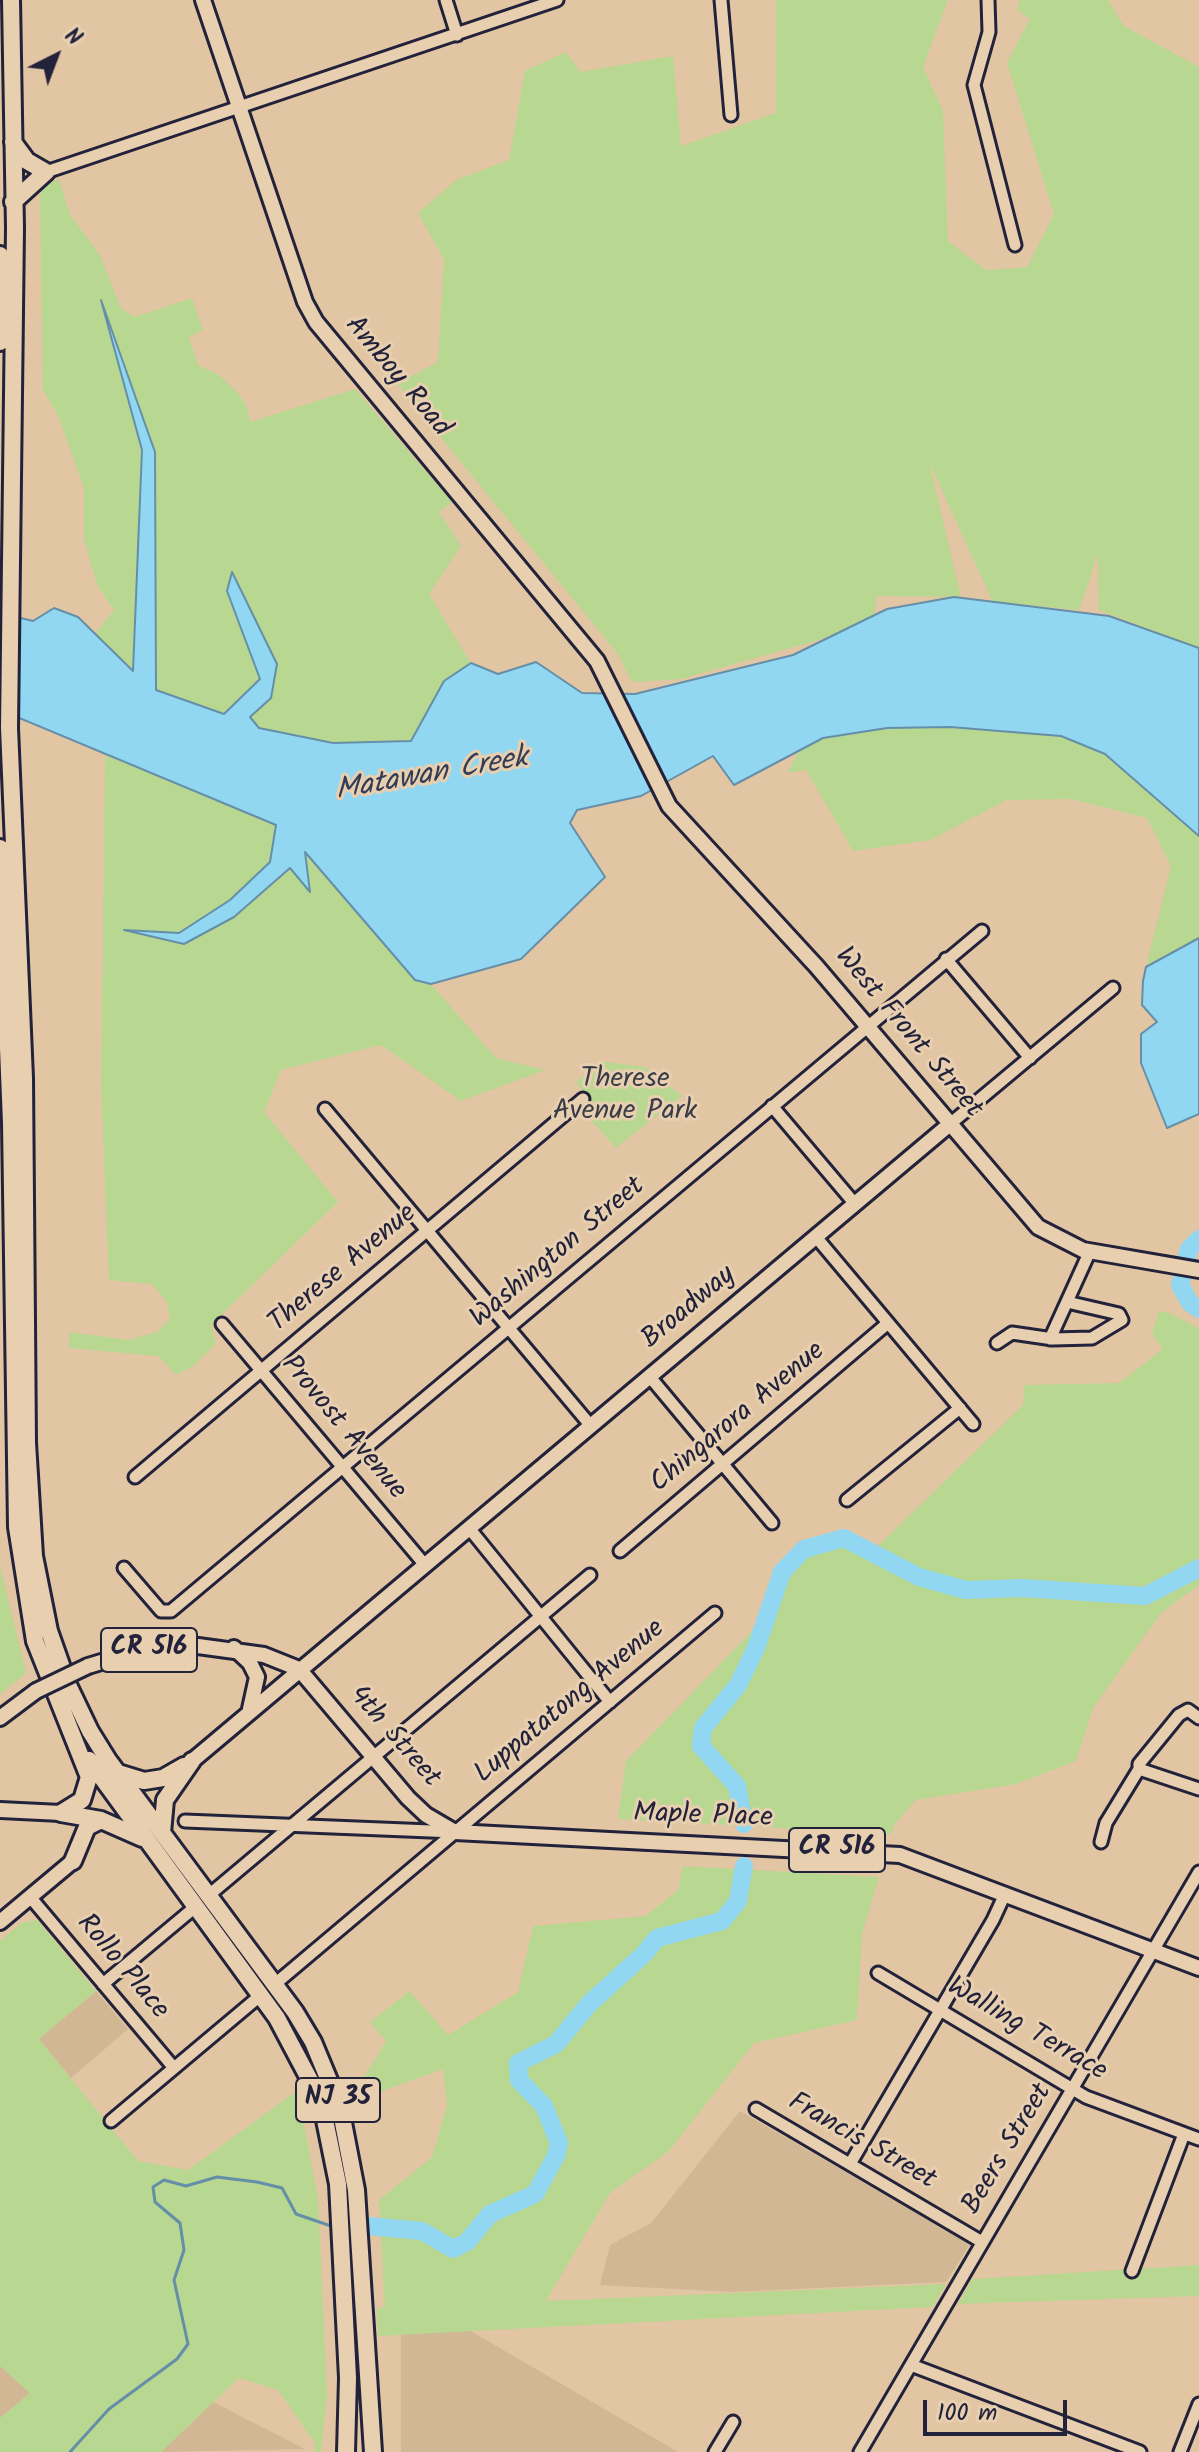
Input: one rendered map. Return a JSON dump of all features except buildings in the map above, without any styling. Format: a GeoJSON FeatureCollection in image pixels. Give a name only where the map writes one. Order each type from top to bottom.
{"type":"FeatureCollection","features":[{"type":"Feature","properties":{"kind":"highway","name":"NJ 35"},"geometry":{"type":"LineString","coordinates":[[11,0],[13,202],[9,728],[24,1078],[31,1527],[41,1599],[61,1667],[83,1718],[118,1773],[275,1984],[323,2063],[340,2107],[356,2190],[373,2452]]}},
{"type":"Feature","properties":{"kind":"highway"},"geometry":{"type":"LineString","coordinates":[[13,141],[27,161],[46,172],[13,202]]}},
{"type":"Feature","properties":{"kind":"highway"},"geometry":{"type":"LineString","coordinates":[[0,255],[0,342]]}},
{"type":"Feature","properties":{"kind":"highway","name":"NJ 35"},"geometry":{"type":"LineString","coordinates":[[0,848],[11,1123],[17,1527],[35,1641],[53,1693],[74,1739],[143,1839],[261,1995],[306,2068],[325,2120],[333,2155],[340,2227],[349,2414],[346,2452]]}},
{"type":"Feature","properties":{"kind":"highway"},"geometry":{"type":"LineString","coordinates":[[61,1813],[82,1800],[87,1791],[87,1768],[74,1739]]}},
{"type":"Feature","properties":{"kind":"highway"},"geometry":{"type":"LineString","coordinates":[[118,1773],[144,1781],[163,1778],[192,1761]]}},
{"type":"Feature","properties":{"kind":"highway"},"geometry":{"type":"LineString","coordinates":[[162,1833],[165,1800],[192,1761]]}},
{"type":"Feature","properties":{"kind":"highway"},"geometry":{"type":"LineString","coordinates":[[61,1813],[101,1820],[143,1839]]}},
{"type":"Feature","properties":{"kind":"highway"},"geometry":{"type":"LineString","coordinates":[[73,1861],[87,1827],[101,1820]]}},
{"type":"Feature","properties":{"kind":"highway"},"geometry":{"type":"LineString","coordinates":[[335,2452],[349,2414]]}},
{"type":"Feature","properties":{"kind":"main road","name":"Amboy Road"},"geometry":{"type":"LineString","coordinates":[[203,0],[305,302],[316,322],[597,661],[636,741]]}},
{"type":"Feature","properties":{"kind":"main road","name":"West Front Street"},"geometry":{"type":"LineString","coordinates":[[636,741],[665,799],[867,1025],[1038,1227],[1062,1242],[1090,1251],[1199,1270]]}},
{"type":"Feature","properties":{"kind":"main road","name":"Broadway"},"geometry":{"type":"LineString","coordinates":[[192,1761],[950,1124]]}},
{"type":"Feature","properties":{"kind":"main road","name":"CR 516"},"geometry":{"type":"LineString","coordinates":[[0,1718],[36,1691],[88,1666],[167,1647],[234,1648],[299,1669]]}},
{"type":"Feature","properties":{"kind":"main road"},"geometry":{"type":"LineString","coordinates":[[234,1648],[250,1663],[257,1677],[256,1696],[249,1713]]}},
{"type":"Feature","properties":{"kind":"main road","name":"4th Street"},"geometry":{"type":"LineString","coordinates":[[299,1669],[373,1758],[426,1815],[455,1832]]}},
{"type":"Feature","properties":{"kind":"main road"},"geometry":{"type":"LineString","coordinates":[[0,1810],[61,1813]]}},
{"type":"Feature","properties":{"kind":"main road","name":"Maple Place"},"geometry":{"type":"LineString","coordinates":[[455,1832],[892,1853],[1199,1968]]}},
{"type":"Feature","properties":{"kind":"main road"},"geometry":{"type":"LineString","coordinates":[[0,1922],[73,1861]]}},
{"type":"Feature","properties":{"kind":"street"},"geometry":{"type":"LineString","coordinates":[[446,0],[457,35]]}},
{"type":"Feature","properties":{"kind":"street"},"geometry":{"type":"LineString","coordinates":[[46,172],[557,0]]}},
{"type":"Feature","properties":{"kind":"street"},"geometry":{"type":"LineString","coordinates":[[721,0],[731,115]]}},
{"type":"Feature","properties":{"kind":"street"},"geometry":{"type":"LineString","coordinates":[[988,0],[989,32],[974,85],[1015,245]]}},
{"type":"Feature","properties":{"kind":"street","name":"Washington Street"},"geometry":{"type":"LineString","coordinates":[[124,1568],[166,1612],[982,931]]}},
{"type":"Feature","properties":{"kind":"street"},"geometry":{"type":"LineString","coordinates":[[946,959],[1030,1058]]}},
{"type":"Feature","properties":{"kind":"street","name":"Broadway"},"geometry":{"type":"LineString","coordinates":[[950,1124],[1113,988]]}},
{"type":"Feature","properties":{"kind":"street","name":"Therese Avenue"},"geometry":{"type":"LineString","coordinates":[[135,1477],[583,1099]]}},
{"type":"Feature","properties":{"kind":"street"},"geometry":{"type":"LineString","coordinates":[[772,1106],[855,1204]]}},
{"type":"Feature","properties":{"kind":"street"},"geometry":{"type":"LineString","coordinates":[[325,1109],[591,1426]]}},
{"type":"Feature","properties":{"kind":"street"},"geometry":{"type":"LineString","coordinates":[[816,1237],[973,1424]]}},
{"type":"Feature","properties":{"kind":"street"},"geometry":{"type":"LineString","coordinates":[[1050,1339],[1090,1251]]}},
{"type":"Feature","properties":{"kind":"street"},"geometry":{"type":"LineString","coordinates":[[997,1343],[1012,1333],[1050,1339],[1092,1338],[1121,1322],[1119,1314],[1067,1302]]}},
{"type":"Feature","properties":{"kind":"street","name":"Chingarora Avenue"},"geometry":{"type":"LineString","coordinates":[[620,1551],[888,1323]]}},
{"type":"Feature","properties":{"kind":"street","name":"Provost Avenue"},"geometry":{"type":"LineString","coordinates":[[222,1324],[425,1565]]}},
{"type":"Feature","properties":{"kind":"street"},"geometry":{"type":"LineString","coordinates":[[650,1377],[772,1523]]}},
{"type":"Feature","properties":{"kind":"street"},"geometry":{"type":"LineString","coordinates":[[847,1500],[960,1408]]}},
{"type":"Feature","properties":{"kind":"street"},"geometry":{"type":"LineString","coordinates":[[469,1528],[610,1702]]}},
{"type":"Feature","properties":{"kind":"street"},"geometry":{"type":"LineString","coordinates":[[209,1895],[590,1575]]}},
{"type":"Feature","properties":{"kind":"street","name":"Luppatatong Avenue"},"geometry":{"type":"LineString","coordinates":[[275,1984],[715,1613]]}},
{"type":"Feature","properties":{"kind":"street"},"geometry":{"type":"LineString","coordinates":[[1101,1842],[1106,1823],[1139,1769],[1143,1755],[1175,1718],[1188,1710],[1199,1718]]}},
{"type":"Feature","properties":{"kind":"street"},"geometry":{"type":"LineString","coordinates":[[1139,1769],[1199,1789]]}},
{"type":"Feature","properties":{"kind":"street","name":"Maple Place"},"geometry":{"type":"LineString","coordinates":[[185,1821],[455,1832]]}},
{"type":"Feature","properties":{"kind":"street","name":"Beers Street"},"geometry":{"type":"LineString","coordinates":[[860,2452],[1199,1872]]}},
{"type":"Feature","properties":{"kind":"street"},"geometry":{"type":"LineString","coordinates":[[850,2164],[941,2011],[1005,1894]]}},
{"type":"Feature","properties":{"kind":"street","name":"Rollo Place"},"geometry":{"type":"LineString","coordinates":[[31,1898],[174,2068]]}},
{"type":"Feature","properties":{"kind":"street"},"geometry":{"type":"LineString","coordinates":[[103,1984],[194,1908]]}},
{"type":"Feature","properties":{"kind":"street","name":"Walling Terrace"},"geometry":{"type":"LineString","coordinates":[[878,1973],[1072,2089],[1199,2139]]}},
{"type":"Feature","properties":{"kind":"street"},"geometry":{"type":"LineString","coordinates":[[111,2121],[261,1995]]}},
{"type":"Feature","properties":{"kind":"street","name":"Francis Street"},"geometry":{"type":"LineString","coordinates":[[756,2109],[982,2242]]}},
{"type":"Feature","properties":{"kind":"street"},"geometry":{"type":"LineString","coordinates":[[1132,2271],[1184,2134]]}},
{"type":"Feature","properties":{"kind":"street"},"geometry":{"type":"LineString","coordinates":[[911,2365],[1140,2452]]}},
{"type":"Feature","properties":{"kind":"street"},"geometry":{"type":"LineString","coordinates":[[1180,2452],[1199,2404]]}},
{"type":"Feature","properties":{"kind":"street"},"geometry":{"type":"LineString","coordinates":[[715,2452],[733,2422]]}},
{"type":"Feature","properties":{"kind":"shaded area"},"geometry":{"type":"Polygon","coordinates":[[[96,1991],[128,2029],[71,2078],[39,2039],[96,1991]]]}},
{"type":"Feature","properties":{"kind":"shaded area"},"geometry":{"type":"Polygon","coordinates":[[[740,2111],[970,2244],[946,2282],[732,2292],[600,2285],[610,2245],[651,2223],[740,2111]]]}},
{"type":"Feature","properties":{"kind":"shaded area"},"geometry":{"type":"Polygon","coordinates":[[[469,2330],[678,2452],[401,2452],[401,2331],[469,2330]]]}},
{"type":"Feature","properties":{"kind":"shaded area"},"geometry":{"type":"Polygon","coordinates":[[[0,2366],[30,2393],[0,2418],[0,2366]]]}},
{"type":"Feature","properties":{"kind":"shaded area"},"geometry":{"type":"Polygon","coordinates":[[[213,2402],[305,2449],[161,2452],[213,2402]]]}},
{"type":"Feature","properties":{"kind":"green space"},"geometry":{"type":"Polygon","coordinates":[[[776,0],[948,0],[923,67],[943,111],[948,241],[986,270],[1027,267],[1054,214],[1007,63],[1030,19],[1017,10],[1020,0],[1108,0],[1124,26],[1199,67],[1199,648],[1099,610],[1098,554],[1079,610],[993,602],[929,462],[961,597],[877,596],[872,625],[681,679],[632,682],[618,654],[397,384],[438,362],[444,260],[418,213],[456,180],[509,160],[525,71],[566,52],[580,72],[673,56],[681,146],[776,113],[776,0]]]}},
{"type":"Feature","properties":{"kind":"green space"},"geometry":{"type":"Polygon","coordinates":[[[59,179],[70,215],[100,255],[121,308],[135,317],[192,298],[203,330],[189,337],[198,365],[219,375],[239,394],[248,409],[250,422],[355,389],[452,502],[439,512],[461,546],[429,594],[471,663],[444,681],[411,742],[333,743],[259,728],[249,717],[271,698],[227,592],[260,679],[225,714],[156,690],[155,452],[106,315],[142,450],[133,672],[95,634],[114,610],[97,585],[84,539],[84,488],[59,418],[43,390],[40,197],[43,187],[59,179]]]}},
{"type":"Feature","properties":{"kind":"green space"},"geometry":{"type":"Polygon","coordinates":[[[950,727],[1061,736],[1105,754],[1199,836],[1199,938],[1146,967],[1171,866],[1147,818],[1070,799],[1007,800],[930,840],[853,851],[806,770],[787,773],[799,751],[823,738],[887,728],[950,727]]]}},
{"type":"Feature","properties":{"kind":"green space"},"geometry":{"type":"Polygon","coordinates":[[[105,755],[277,825],[270,862],[230,900],[179,933],[130,931],[185,944],[234,917],[290,868],[309,890],[304,851],[415,980],[431,984],[496,1058],[545,1070],[461,1101],[381,1045],[281,1070],[264,1112],[338,1202],[211,1325],[216,1344],[193,1366],[176,1375],[158,1356],[69,1348],[69,1332],[128,1340],[157,1332],[170,1319],[167,1302],[152,1284],[109,1280],[101,1087],[105,755]]]}},
{"type":"Feature","properties":{"kind":"green space","name":"Therese Avenue Park"},"geometry":{"type":"Polygon","coordinates":[[[600,1061],[645,1067],[682,1096],[616,1148],[583,1111],[592,1103],[576,1082],[600,1061]]]}},
{"type":"Feature","properties":{"kind":"green space"},"geometry":{"type":"Polygon","coordinates":[[[1165,1311],[1199,1328],[1199,1585],[1161,1613],[1093,1708],[1076,1761],[1016,1784],[916,1800],[894,1825],[891,1834],[618,1819],[626,1761],[759,1624],[773,1574],[803,1543],[839,1533],[876,1548],[1023,1405],[1024,1385],[1119,1383],[1163,1349],[1152,1334],[1158,1313],[1165,1311]]]}},
{"type":"Feature","properties":{"kind":"green space"},"geometry":{"type":"Polygon","coordinates":[[[0,1566],[26,1673],[0,1694],[0,1566]]]}},
{"type":"Feature","properties":{"kind":"green space"},"geometry":{"type":"Polygon","coordinates":[[[683,1866],[879,1877],[862,1934],[857,2020],[754,2043],[669,2151],[610,2193],[546,2301],[946,2284],[932,2307],[378,2336],[377,2308],[385,2308],[379,2200],[432,2157],[447,2105],[443,2069],[357,2100],[355,2092],[386,2041],[370,2022],[410,1991],[448,2035],[518,1992],[533,1926],[646,1916],[678,1890],[683,1866]]]}},
{"type":"Feature","properties":{"kind":"green space"},"geometry":{"type":"Polygon","coordinates":[[[37,1920],[96,1991],[39,2039],[138,2161],[188,2170],[298,2090],[318,2200],[327,2396],[321,2452],[315,2452],[315,2443],[278,2390],[239,2378],[161,2452],[0,2452],[0,2418],[30,2393],[0,2366],[0,1941],[23,1922],[37,1920]]]}},
{"type":"Feature","properties":{"kind":"green space"},"geometry":{"type":"Polygon","coordinates":[[[1199,2265],[1199,2296],[958,2304],[972,2279],[1199,2265]]]}},
{"type":"Feature","properties":{"kind":"water","name":"Matawan Creek"},"geometry":{"type":"Polygon","coordinates":[[[101,300],[155,452],[156,690],[224,714],[260,679],[227,591],[232,572],[277,664],[271,698],[250,717],[259,728],[333,743],[411,741],[444,681],[471,663],[498,674],[536,662],[582,693],[635,694],[793,655],[887,609],[954,597],[1109,616],[1199,648],[1199,836],[1105,754],[1061,736],[950,727],[887,728],[823,738],[734,785],[713,756],[641,796],[577,810],[570,823],[605,877],[521,959],[431,984],[415,980],[305,852],[310,892],[290,868],[234,917],[184,944],[124,930],[179,933],[230,900],[270,862],[276,825],[0,710],[0,613],[33,621],[54,608],[78,617],[133,671],[142,450],[101,300]]]}},
{"type":"Feature","properties":{"kind":"water"},"geometry":{"type":"Polygon","coordinates":[[[1199,938],[1199,1114],[1167,1128],[1141,1063],[1141,1034],[1157,1022],[1142,1005],[1143,981],[1146,967],[1199,938]]]}},
{"type":"Feature","properties":{"kind":"waterway"},"geometry":{"type":"LineString","coordinates":[[1199,1239],[1189,1249],[1180,1285],[1190,1303],[1199,1309]]}},
{"type":"Feature","properties":{"kind":"waterway"},"geometry":{"type":"LineString","coordinates":[[744,1824],[737,1786],[701,1746],[703,1728],[738,1685],[756,1648],[782,1572],[804,1549],[844,1538],[919,1577],[966,1590],[1022,1588],[1145,1596],[1199,1568]]}},
{"type":"Feature","properties":{"kind":"waterway"},"geometry":{"type":"LineString","coordinates":[[368,2226],[422,2231],[453,2249],[467,2242],[490,2214],[535,2194],[556,2156],[559,2143],[544,2106],[519,2080],[518,2063],[556,2044],[589,2004],[644,1954],[657,1938],[722,1921],[738,1901],[744,1866]]}},
{"type":"Feature","properties":{"kind":"waterway"},"geometry":{"type":"LineString","coordinates":[[70,2452],[109,2409],[177,2359],[188,2344],[174,2280],[184,2250],[180,2223],[155,2202],[153,2187],[164,2180],[186,2186],[217,2177],[257,2182],[282,2188],[296,2214],[331,2226]]}}]}
